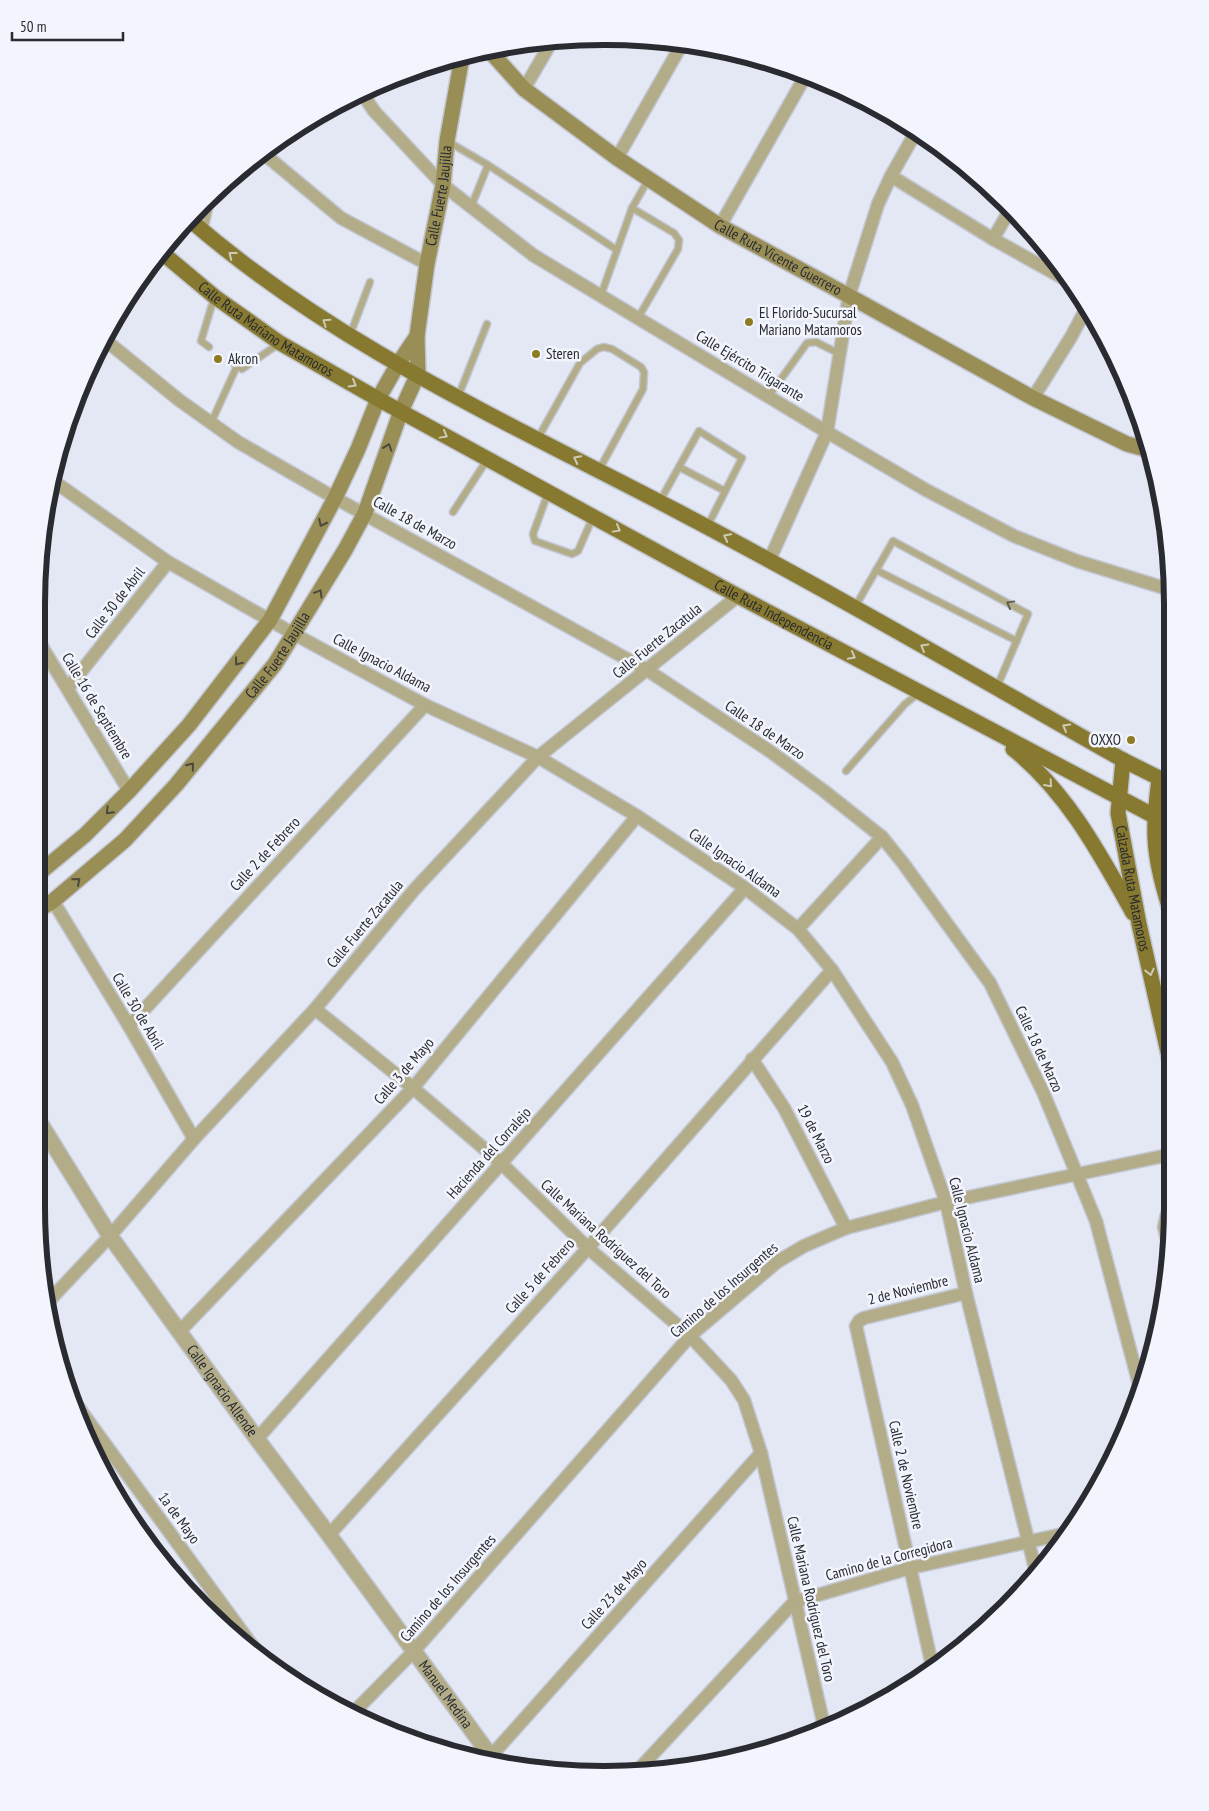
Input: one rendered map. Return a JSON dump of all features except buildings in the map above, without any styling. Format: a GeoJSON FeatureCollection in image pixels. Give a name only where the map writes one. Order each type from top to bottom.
{"type":"FeatureCollection","features":[{"type":"Feature","properties":{"kind":"main road","name":"Calle Ruta Vicente Guerrero"},"geometry":{"type":"LineString","coordinates":[[494,56],[524,89],[617,158],[720,226],[1033,398],[1127,444],[1141,448]]}},
{"type":"Feature","properties":{"kind":"main road","name":"Calle Fuerte Jaujilla"},"geometry":{"type":"LineString","coordinates":[[45,906],[53,902],[125,840],[176,785],[275,664],[345,550],[365,513],[401,411],[418,374],[417,336],[427,264],[443,185],[447,141],[461,64]]}},
{"type":"Feature","properties":{"kind":"main road"},"geometry":{"type":"LineString","coordinates":[[195,225],[233,256],[297,302],[398,364],[770,560],[1123,760],[1164,781]]}},
{"type":"Feature","properties":{"kind":"main road","name":"Calle Ruta Mariano Matamoros"},"geometry":{"type":"LineString","coordinates":[[167,257],[214,297],[280,343],[378,399]]}},
{"type":"Feature","properties":{"kind":"main road","name":"Calle Fuerte Jaujilla"},"geometry":{"type":"LineString","coordinates":[[45,868],[86,835],[189,725],[270,620],[335,498],[358,449],[378,399],[417,336]]}},
{"type":"Feature","properties":{"kind":"main road","name":"Calle Ruta Independencia"},"geometry":{"type":"LineString","coordinates":[[378,399],[738,596],[1164,822]]}},
{"type":"Feature","properties":{"kind":"main road"},"geometry":{"type":"LineString","coordinates":[[987,727],[1030,762],[1062,799],[1103,858],[1139,924]]}},
{"type":"Feature","properties":{"kind":"main road","name":"Calzada Ruta Matamoros"},"geometry":{"type":"LineString","coordinates":[[1123,760],[1118,813],[1139,924],[1164,1034]]}},
{"type":"Feature","properties":{"kind":"main road","name":"Calzada Ruta Matamoros"},"geometry":{"type":"LineString","coordinates":[[1164,788],[1155,817],[1155,839],[1159,869],[1164,887]]}},
{"type":"Feature","properties":{"kind":"street"},"geometry":{"type":"LineString","coordinates":[[524,89],[548,48]]}},
{"type":"Feature","properties":{"kind":"street"},"geometry":{"type":"LineString","coordinates":[[617,158],[679,50]]}},
{"type":"Feature","properties":{"kind":"street"},"geometry":{"type":"LineString","coordinates":[[720,226],[802,82]]}},
{"type":"Feature","properties":{"kind":"street","name":"Calle Ejército Trigarante"},"geometry":{"type":"LineString","coordinates":[[366,99],[374,111],[443,185],[534,255],[926,490],[1014,536],[1077,561],[1164,588]]}},
{"type":"Feature","properties":{"kind":"street"},"geometry":{"type":"LineString","coordinates":[[770,560],[827,432],[849,296],[878,204],[913,138]]}},
{"type":"Feature","properties":{"kind":"street"},"geometry":{"type":"LineString","coordinates":[[269,158],[341,218],[427,264]]}},
{"type":"Feature","properties":{"kind":"street"},"geometry":{"type":"LineString","coordinates":[[892,176],[993,239],[1055,274]]}},
{"type":"Feature","properties":{"kind":"street"},"geometry":{"type":"LineString","coordinates":[[993,239],[1006,215]]}},
{"type":"Feature","properties":{"kind":"street"},"geometry":{"type":"LineString","coordinates":[[1033,398],[1083,315]]}},
{"type":"Feature","properties":{"kind":"street","name":"Calle 18 de Marzo"},"geometry":{"type":"LineString","coordinates":[[110,344],[178,400],[238,442],[335,498],[647,670],[771,752],[824,790],[882,837],[990,983],[1043,1092],[1096,1221],[1137,1376]]}},
{"type":"Feature","properties":{"kind":"street","name":"Calle Ignacio Aldama"},"geometry":{"type":"LineString","coordinates":[[58,485],[168,562],[425,706],[538,757],[637,816],[745,888],[798,929],[832,970],[892,1062],[912,1106],[946,1202],[966,1293],[1034,1564]]}},
{"type":"Feature","properties":{"kind":"street","name":"Calle 30 de Abril"},"geometry":{"type":"LineString","coordinates":[[68,688],[168,562]]}},
{"type":"Feature","properties":{"kind":"street","name":"Calle Fuerte Zacatula"},"geometry":{"type":"LineString","coordinates":[[53,1297],[110,1236],[194,1139],[314,1009],[414,890],[538,757],[738,596]]}},
{"type":"Feature","properties":{"kind":"street","name":"Calle 16 de Septiembre"},"geometry":{"type":"LineString","coordinates":[[45,651],[129,791]]}},
{"type":"Feature","properties":{"kind":"street","name":"Calle 2 de Febrero"},"geometry":{"type":"LineString","coordinates":[[129,1026],[425,706]]}},
{"type":"Feature","properties":{"kind":"street","name":"Calle 3 de Mayo"},"geometry":{"type":"LineString","coordinates":[[179,1332],[414,1088],[637,816]]}},
{"type":"Feature","properties":{"kind":"street"},"geometry":{"type":"LineString","coordinates":[[798,929],[882,837]]}},
{"type":"Feature","properties":{"kind":"street","name":"Hacienda del Corralejo"},"geometry":{"type":"LineString","coordinates":[[256,1439],[745,888]]}},
{"type":"Feature","properties":{"kind":"street","name":"Calle 30 de Abril"},"geometry":{"type":"LineString","coordinates":[[53,902],[129,1026],[194,1139]]}},
{"type":"Feature","properties":{"kind":"street","name":"Calle 5 de Febrero"},"geometry":{"type":"LineString","coordinates":[[329,1535],[588,1248],[832,970]]}},
{"type":"Feature","properties":{"kind":"street","name":"Calle Mariana Rodríguez del Toro"},"geometry":{"type":"LineString","coordinates":[[314,1009],[414,1088],[501,1163],[588,1248],[690,1336],[731,1380],[744,1400],[761,1453],[823,1721]]}},
{"type":"Feature","properties":{"kind":"street","name":"19 de Marzo"},"geometry":{"type":"LineString","coordinates":[[752,1059],[784,1108],[846,1228]]}},
{"type":"Feature","properties":{"kind":"street","name":"Calle Ignacio Allende"},"geometry":{"type":"LineString","coordinates":[[45,1131],[110,1236],[256,1439],[414,1651]]}},
{"type":"Feature","properties":{"kind":"street","name":"Camino de los Insurgentes"},"geometry":{"type":"LineString","coordinates":[[358,1708],[414,1651],[690,1336],[776,1262],[804,1246],[846,1228],[946,1202],[1164,1156]]}},
{"type":"Feature","properties":{"kind":"street","name":"2 de Noviembre"},"geometry":{"type":"LineString","coordinates":[[858,1321],[966,1293]]}},
{"type":"Feature","properties":{"kind":"street","name":"Calle 2 de Noviembre"},"geometry":{"type":"LineString","coordinates":[[858,1321],[856,1326],[931,1660]]}},
{"type":"Feature","properties":{"kind":"street","name":"1a de Mayo"},"geometry":{"type":"LineString","coordinates":[[88,1420],[241,1631]]}},
{"type":"Feature","properties":{"kind":"street","name":"Calle 23 de Mayo"},"geometry":{"type":"LineString","coordinates":[[496,1755],[761,1453]]}},
{"type":"Feature","properties":{"kind":"street","name":"Camino de la Corregidora"},"geometry":{"type":"LineString","coordinates":[[794,1602],[910,1568],[1056,1536]]}},
{"type":"Feature","properties":{"kind":"street"},"geometry":{"type":"LineString","coordinates":[[644,1765],[794,1602]]}},
{"type":"Feature","properties":{"kind":"street","name":"Manuel Medina"},"geometry":{"type":"LineString","coordinates":[[414,1651],[489,1754]]}},
{"type":"Feature","properties":{"kind":"lane"},"geometry":{"type":"LineString","coordinates":[[447,141],[488,165],[617,250]]}},
{"type":"Feature","properties":{"kind":"lane"},"geometry":{"type":"LineString","coordinates":[[471,207],[488,165]]}},
{"type":"Feature","properties":{"kind":"lane"},"geometry":{"type":"LineString","coordinates":[[601,295],[632,208],[649,179]]}},
{"type":"Feature","properties":{"kind":"lane"},"geometry":{"type":"LineString","coordinates":[[632,208],[674,234],[679,240],[678,249],[638,318]]}},
{"type":"Feature","properties":{"kind":"lane"},"geometry":{"type":"LineString","coordinates":[[203,232],[208,210]]}},
{"type":"Feature","properties":{"kind":"lane"},"geometry":{"type":"LineString","coordinates":[[350,336],[370,282]]}},
{"type":"Feature","properties":{"kind":"lane"},"geometry":{"type":"LineString","coordinates":[[209,347],[201,341],[214,297]]}},
{"type":"Feature","properties":{"kind":"lane"},"geometry":{"type":"LineString","coordinates":[[458,397],[487,324]]}},
{"type":"Feature","properties":{"kind":"lane"},"geometry":{"type":"LineString","coordinates":[[768,397],[807,343],[816,342],[840,354]]}},
{"type":"Feature","properties":{"kind":"lane"},"geometry":{"type":"LineString","coordinates":[[212,423],[235,365],[242,369],[280,343]]}},
{"type":"Feature","properties":{"kind":"lane"},"geometry":{"type":"LineString","coordinates":[[537,438],[580,363],[597,349],[604,347],[612,349],[641,367],[644,372],[643,389],[599,470]]}},
{"type":"Feature","properties":{"kind":"lane"},"geometry":{"type":"LineString","coordinates":[[660,502],[698,431],[742,458],[707,527]]}},
{"type":"Feature","properties":{"kind":"lane"},"geometry":{"type":"LineString","coordinates":[[454,512],[488,459]]}},
{"type":"Feature","properties":{"kind":"lane"},"geometry":{"type":"LineString","coordinates":[[679,466],[725,491]]}},
{"type":"Feature","properties":{"kind":"lane"},"geometry":{"type":"LineString","coordinates":[[548,492],[533,534],[535,541],[572,554],[578,551],[593,517]]}},
{"type":"Feature","properties":{"kind":"lane"},"geometry":{"type":"LineString","coordinates":[[855,608],[893,541],[1028,614],[996,688]]}},
{"type":"Feature","properties":{"kind":"lane"},"geometry":{"type":"LineString","coordinates":[[876,570],[1017,640]]}},
{"type":"Feature","properties":{"kind":"lane"},"geometry":{"type":"LineString","coordinates":[[846,771],[905,704],[920,692]]}},
{"type":"Feature","properties":{"kind":"lane"},"geometry":{"type":"LineString","coordinates":[[1163,1236],[1161,1227],[1164,1215]]}},
{"type":"Feature","properties":{"kind":"place","name":"El Florido-Sucursal Mariano Matamoros"},"geometry":{"type":"Point","coordinates":[749,322]}},
{"type":"Feature","properties":{"kind":"place","name":"Steren"},"geometry":{"type":"Point","coordinates":[536,354]}},
{"type":"Feature","properties":{"kind":"place","name":"Akron"},"geometry":{"type":"Point","coordinates":[218,359]}},
{"type":"Feature","properties":{"kind":"place","name":"OXXO"},"geometry":{"type":"Point","coordinates":[1131,740]}}]}
